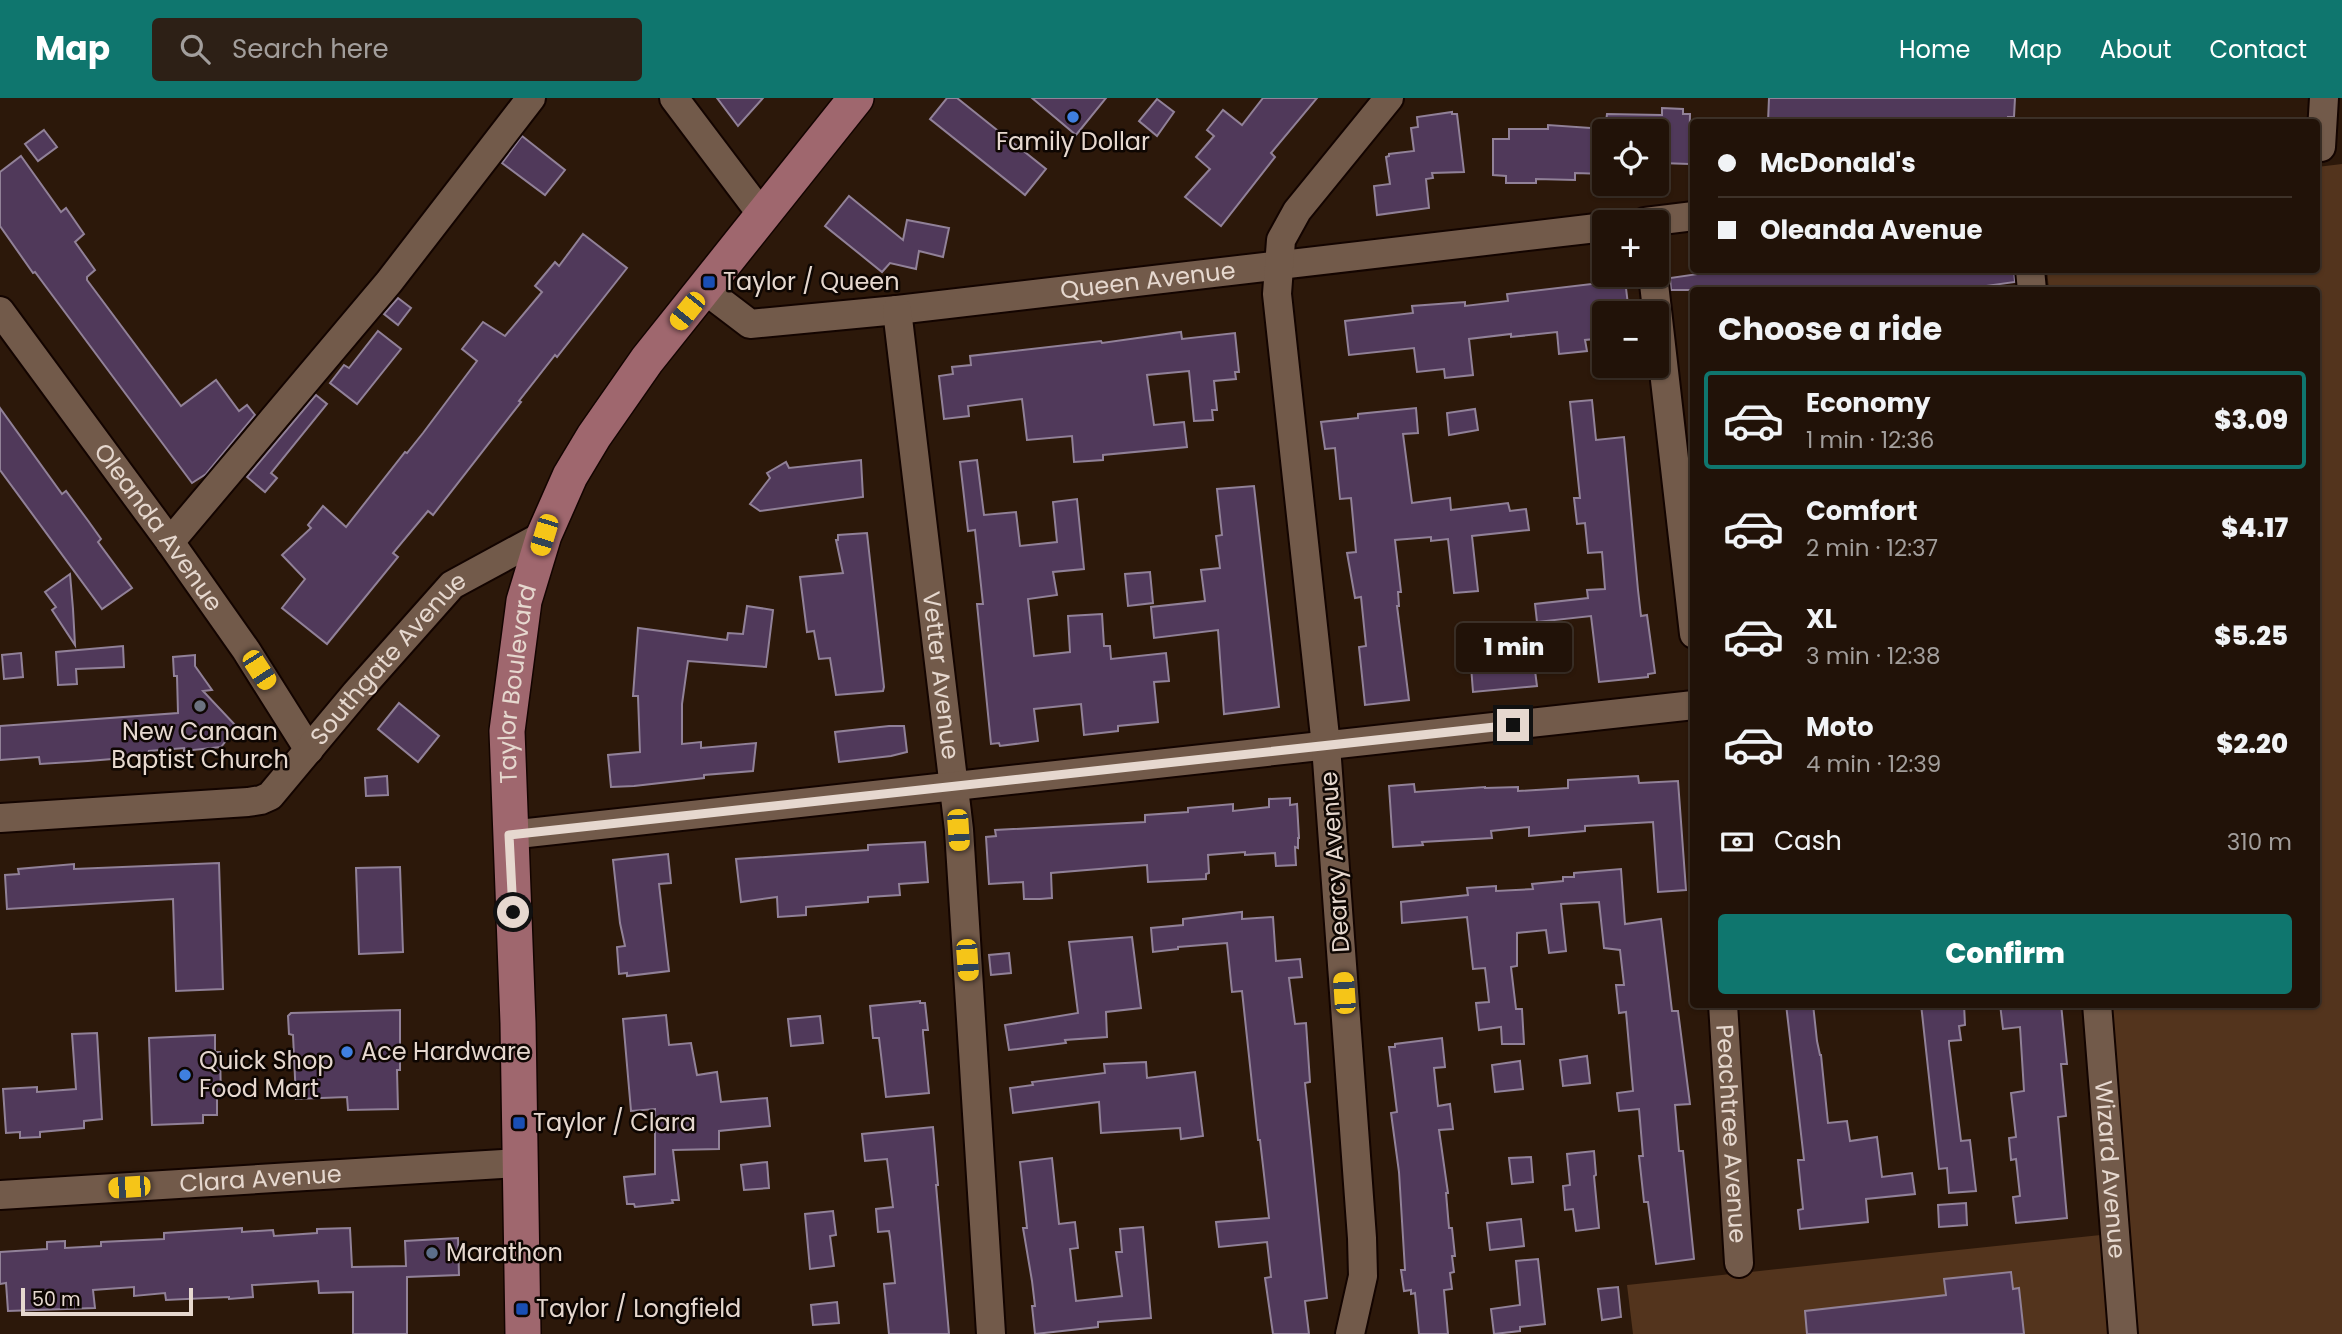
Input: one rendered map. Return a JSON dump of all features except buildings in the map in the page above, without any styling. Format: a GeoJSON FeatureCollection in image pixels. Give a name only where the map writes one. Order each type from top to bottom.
{"type":"FeatureCollection","features":[{"type":"Feature","properties":{"kind":"main road","name":"Taylor Boulevard"},"geometry":{"type":"LineString","coordinates":[[523,1334],[518,1023],[507,731],[524,601],[544,535],[570,476],[594,436],[634,378],[856,98]]}},
{"type":"Feature","properties":{"kind":"street"},"geometry":{"type":"LineString","coordinates":[[170,541],[389,282],[531,98]]}},
{"type":"Feature","properties":{"kind":"street"},"geometry":{"type":"LineString","coordinates":[[674,98],[763,216]]}},
{"type":"Feature","properties":{"kind":"street","name":"Dearcy Avenue"},"geometry":{"type":"LineString","coordinates":[[1350,1334],[1363,1276],[1362,1238],[1326,746],[1277,294],[1281,240],[1297,211],[1389,98]]}},
{"type":"Feature","properties":{"kind":"street"},"geometry":{"type":"LineString","coordinates":[[2320,135],[2323,98]]}},
{"type":"Feature","properties":{"kind":"street"},"geometry":{"type":"LineString","coordinates":[[1669,219],[1690,216]]}},
{"type":"Feature","properties":{"kind":"street","name":"Queen Avenue"},"geometry":{"type":"LineString","coordinates":[[704,289],[750,324],[897,310],[1592,229]]}},
{"type":"Feature","properties":{"kind":"street"},"geometry":{"type":"LineString","coordinates":[[1654,287],[1690,599]]}},
{"type":"Feature","properties":{"kind":"street","name":"Vetter Avenue"},"geometry":{"type":"LineString","coordinates":[[897,310],[958,830],[991,1334]]}},
{"type":"Feature","properties":{"kind":"street","name":"Oleanda Avenue"},"geometry":{"type":"LineString","coordinates":[[0,312],[170,541],[246,650],[309,750]]}},
{"type":"Feature","properties":{"kind":"street","name":"Southgate Avenue"},"geometry":{"type":"LineString","coordinates":[[0,818],[261,800],[278,789],[356,693],[452,585],[544,535]]}},
{"type":"Feature","properties":{"kind":"street"},"geometry":{"type":"LineString","coordinates":[[509,835],[1690,705]]}},
{"type":"Feature","properties":{"kind":"street","name":"Peachtree Avenue"},"geometry":{"type":"LineString","coordinates":[[1723,1008],[1740,1263]]}},
{"type":"Feature","properties":{"kind":"street","name":"Wizard Avenue"},"geometry":{"type":"LineString","coordinates":[[2097,1008],[2123,1334]]}},
{"type":"Feature","properties":{"kind":"street","name":"Clara Avenue"},"geometry":{"type":"LineString","coordinates":[[0,1195],[519,1163]]}},
{"type":"Feature","properties":{"kind":"shaded area"},"geometry":{"type":"Polygon","coordinates":[[[2342,164],[2342,1334],[1633,1334],[1627,1285],[2129,1232],[2111,1008],[2320,1008],[2320,287],[2049,287],[2047,273],[2320,273],[2320,167],[2342,164]]]}},
{"type":"Feature","properties":{"kind":"place","name":"Family Dollar"},"geometry":{"type":"Point","coordinates":[1073,117]}},
{"type":"Feature","properties":{"kind":"place","name":"Taylor / Queen"},"geometry":{"type":"Point","coordinates":[709,282]}},
{"type":"Feature","properties":{"kind":"place","name":"New Canaan Baptist Church"},"geometry":{"type":"Point","coordinates":[200,706]}},
{"type":"Feature","properties":{"kind":"place","name":"Ace Hardware"},"geometry":{"type":"Point","coordinates":[347,1052]}},
{"type":"Feature","properties":{"kind":"place","name":"Quick Shop Food Mart"},"geometry":{"type":"Point","coordinates":[185,1075]}},
{"type":"Feature","properties":{"kind":"place","name":"Taylor / Clara"},"geometry":{"type":"Point","coordinates":[519,1123]}},
{"type":"Feature","properties":{"kind":"place","name":"Marathon"},"geometry":{"type":"Point","coordinates":[432,1253]}},
{"type":"Feature","properties":{"kind":"place","name":"Taylor / Longfield"},"geometry":{"type":"Point","coordinates":[522,1309]}},
{"type":"Feature","properties":{"kind":"route"},"geometry":{"type":"LineString","coordinates":[[513,912],[509,835],[1513,725]]}}]}
